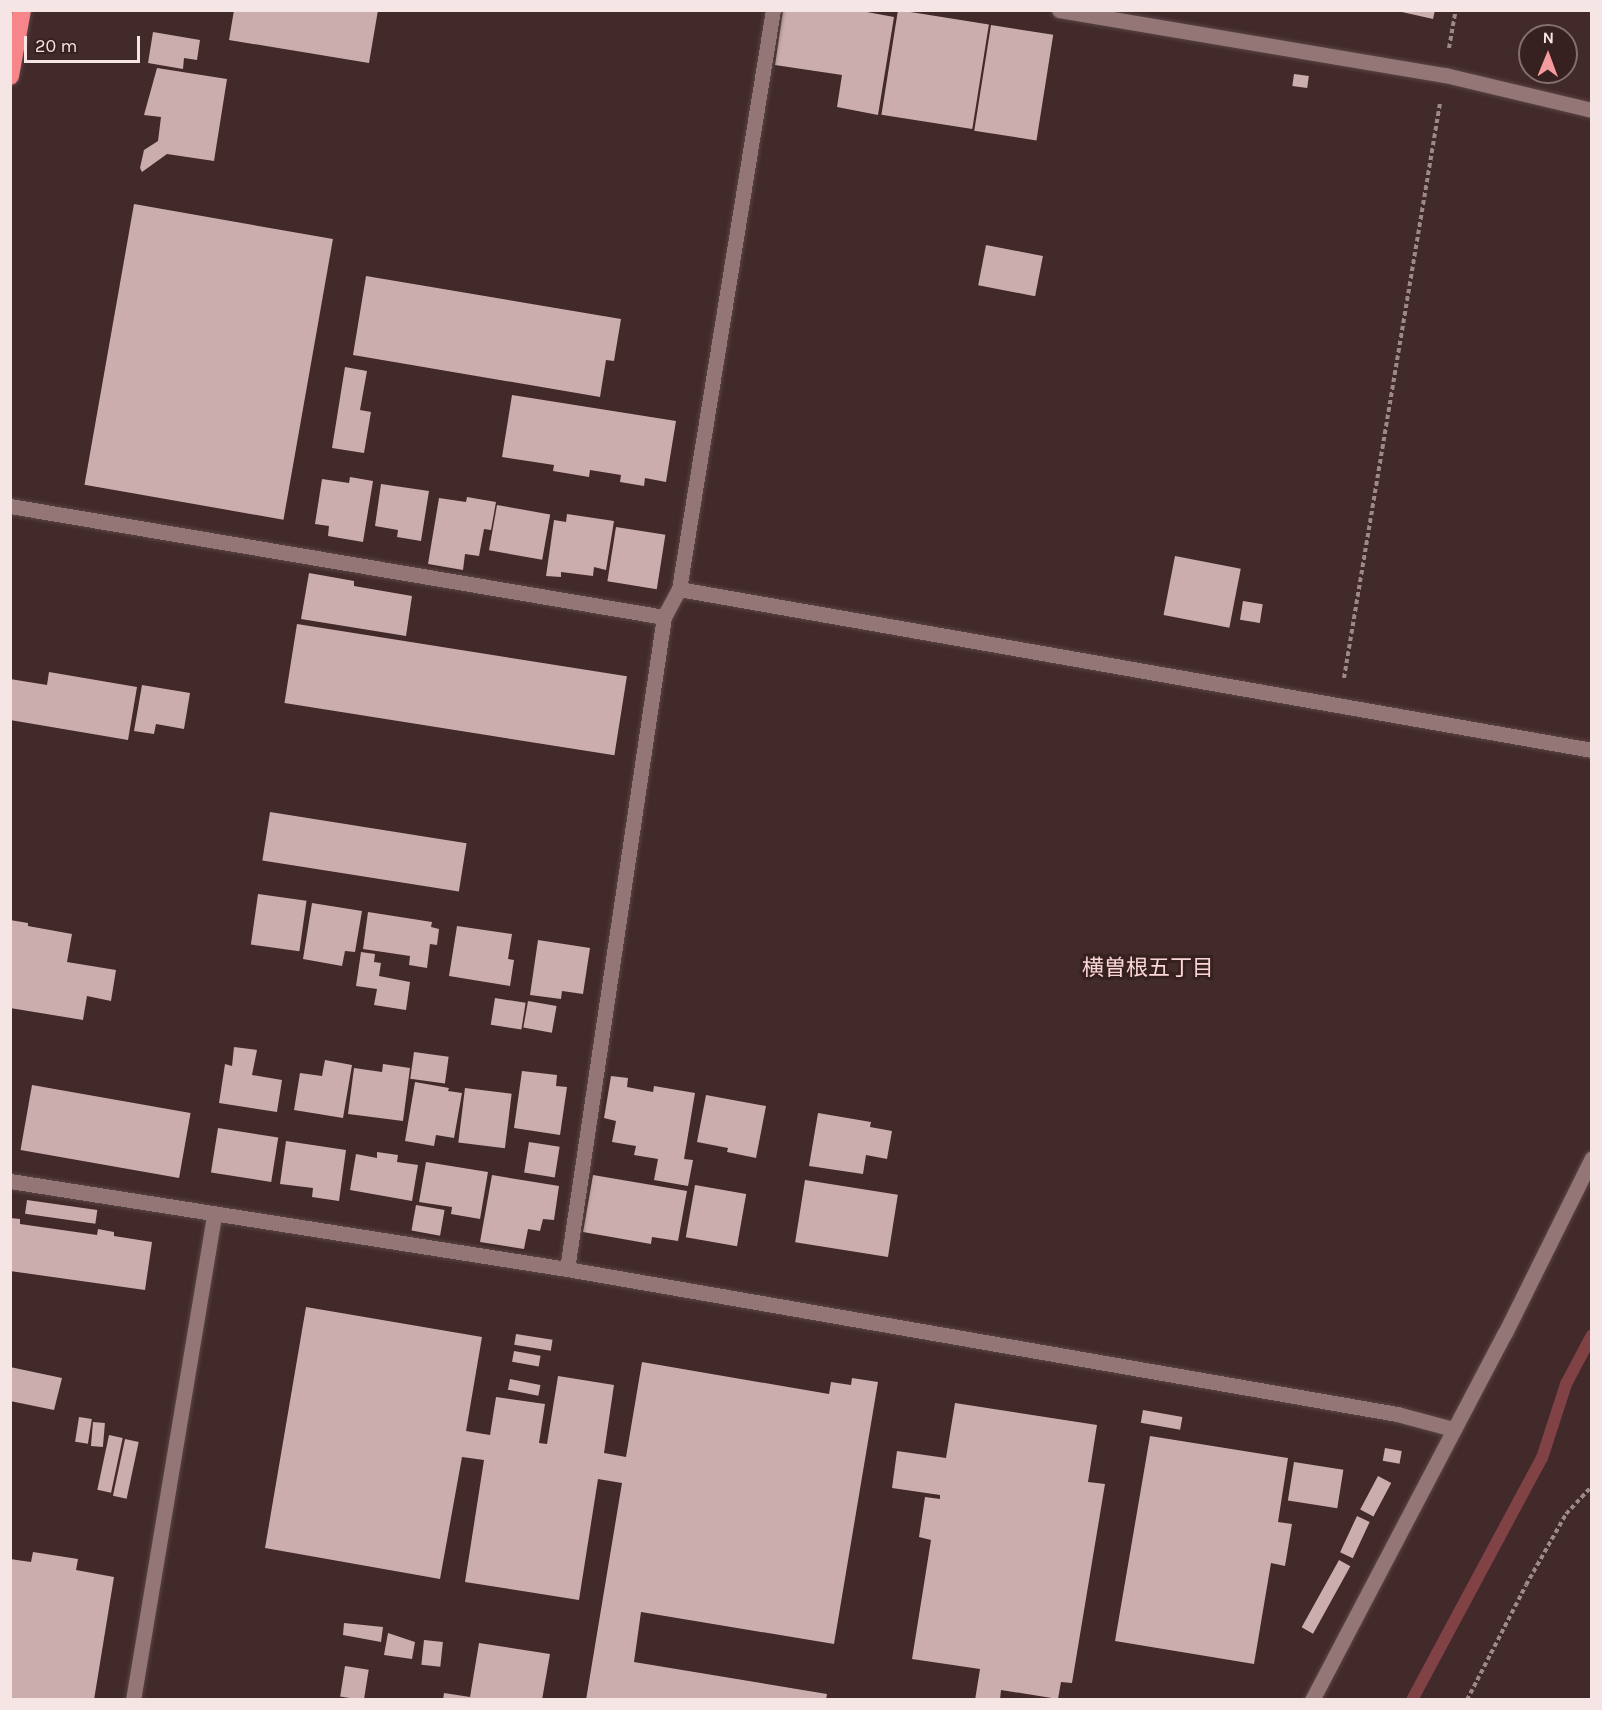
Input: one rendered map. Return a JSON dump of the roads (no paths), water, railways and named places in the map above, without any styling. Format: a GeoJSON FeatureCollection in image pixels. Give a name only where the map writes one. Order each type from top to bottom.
{"type":"FeatureCollection","features":[{"type":"Feature","properties":{"kind":"highway"},"geometry":{"type":"LineString","coordinates":[[10,76],[22,10]]}},
{"type":"Feature","properties":{"kind":"street"},"geometry":{"type":"LineString","coordinates":[[567,1269],[664,617],[679,590],[773,10]]}},
{"type":"Feature","properties":{"kind":"street"},"geometry":{"type":"LineString","coordinates":[[1059,10],[1445,75],[1592,110]]}},
{"type":"Feature","properties":{"kind":"street"},"geometry":{"type":"LineString","coordinates":[[10,507],[664,617]]}},
{"type":"Feature","properties":{"kind":"street"},"geometry":{"type":"LineString","coordinates":[[679,590],[1592,750]]}},
{"type":"Feature","properties":{"kind":"street"},"geometry":{"type":"LineString","coordinates":[[1312,1700],[1505,1333],[1592,1158]]}},
{"type":"Feature","properties":{"kind":"street"},"geometry":{"type":"LineString","coordinates":[[10,1181],[567,1269],[1397,1413],[1453,1429]]}},
{"type":"Feature","properties":{"kind":"street"},"geometry":{"type":"LineString","coordinates":[[133,1700],[214,1214]]}},
{"type":"Feature","properties":{"kind":"waterway"},"geometry":{"type":"LineString","coordinates":[[1412,1700],[1542,1458],[1566,1384],[1592,1335]]}},
{"type":"Feature","properties":{"kind":"district","name":"横曽根五丁目"},"geometry":{"type":"Point","coordinates":[1148,969]}}]}
